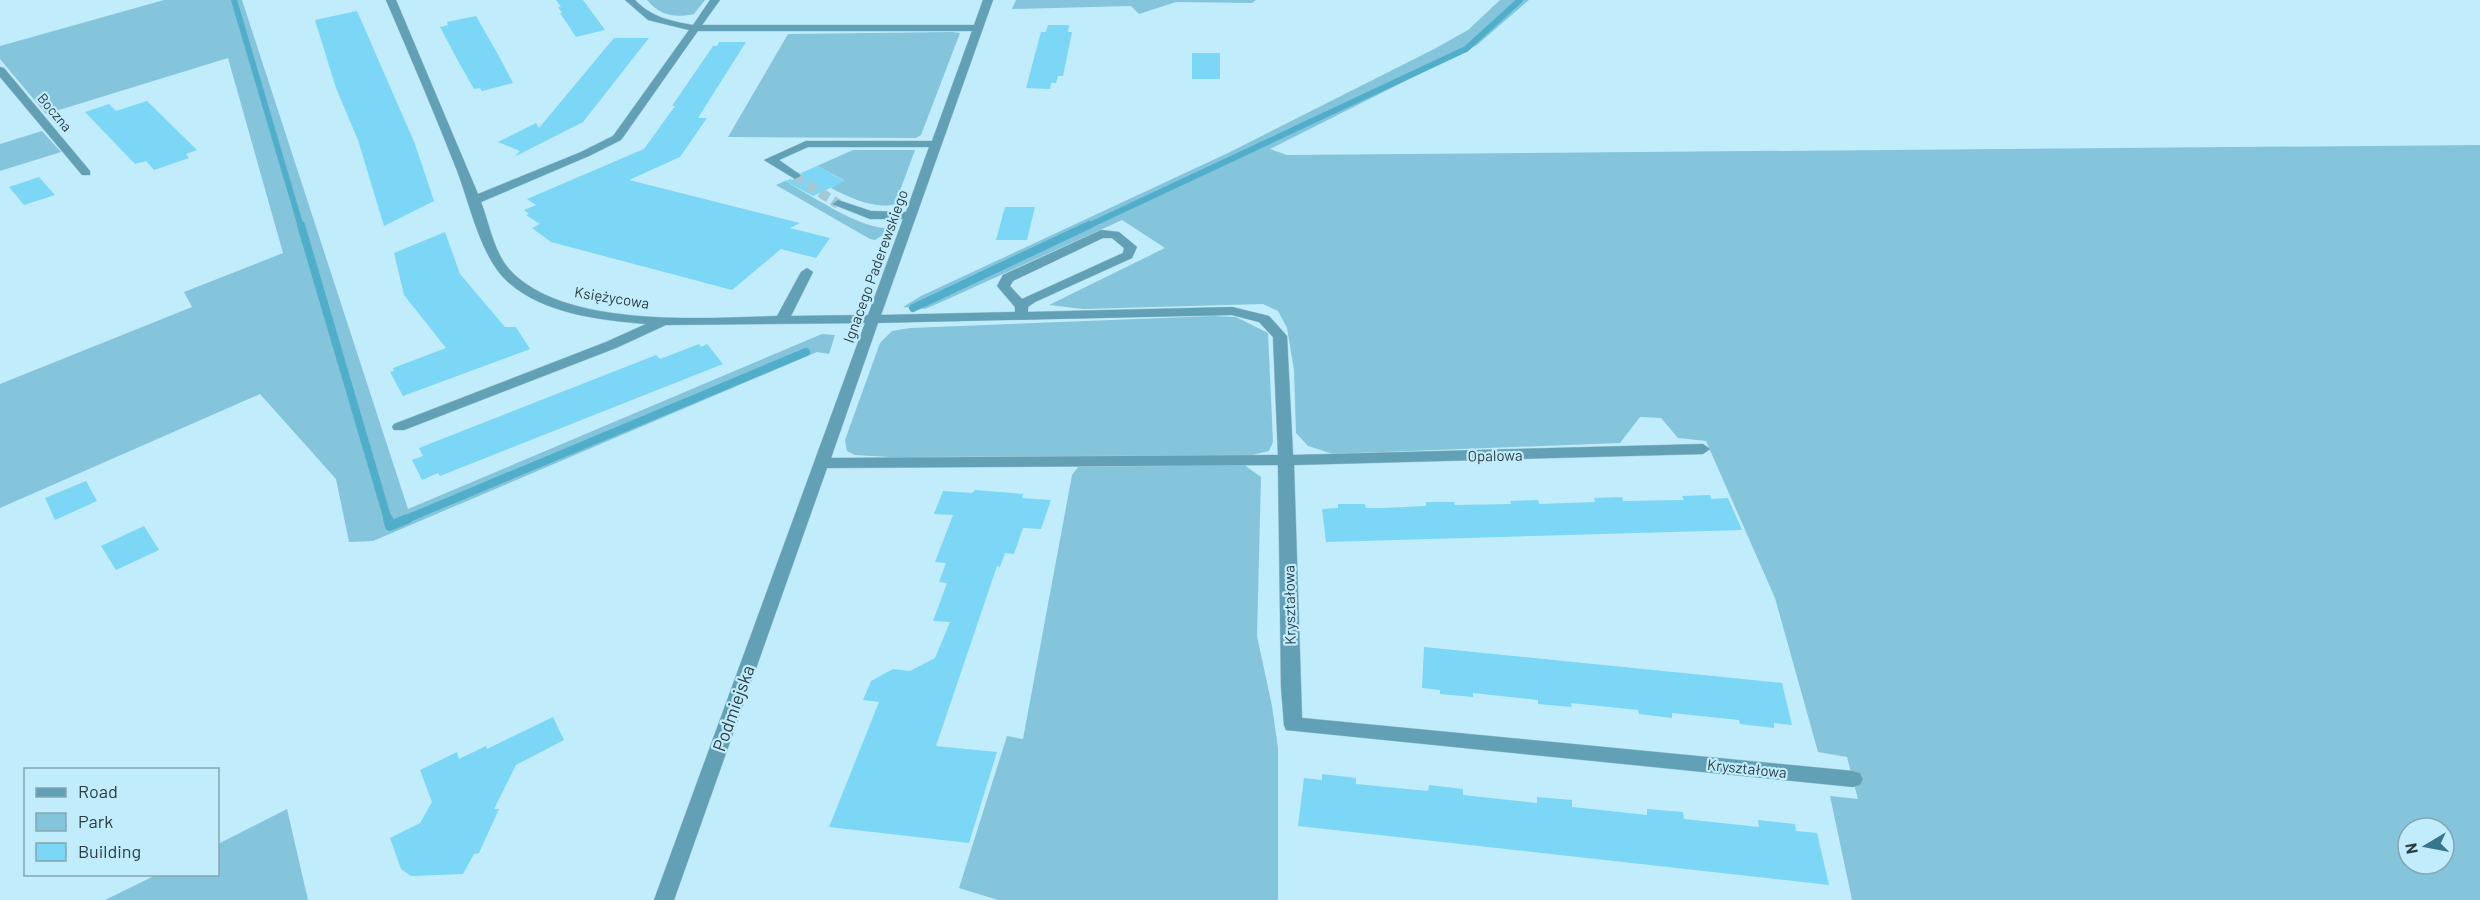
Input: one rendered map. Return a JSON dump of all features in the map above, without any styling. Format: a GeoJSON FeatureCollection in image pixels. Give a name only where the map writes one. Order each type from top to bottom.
{"type":"FeatureCollection","features":[{"type":"Feature","properties":{"kind":"street","name":"Księżycowa"},"geometry":{"type":"LineString","coordinates":[[391,0],[498,260],[505,272],[521,285],[542,297],[589,312],[664,321],[874,320]]}},
{"type":"Feature","properties":{"kind":"street"},"geometry":{"type":"LineString","coordinates":[[630,0],[640,12],[659,23],[695,28],[978,28]]}},
{"type":"Feature","properties":{"kind":"street"},"geometry":{"type":"LineString","coordinates":[[475,200],[585,154],[616,138],[715,0]]}},
{"type":"Feature","properties":{"kind":"street","name":"Ignacego Paderewskiego"},"geometry":{"type":"LineString","coordinates":[[802,515],[988,0]]}},
{"type":"Feature","properties":{"kind":"street","name":"Boczna"},"geometry":{"type":"LineString","coordinates":[[0,70],[86,173]]}},
{"type":"Feature","properties":{"kind":"street"},"geometry":{"type":"LineString","coordinates":[[795,176],[770,160],[806,144],[936,144]]}},
{"type":"Feature","properties":{"kind":"street"},"geometry":{"type":"LineString","coordinates":[[838,204],[870,215],[911,216]]}},
{"type":"Feature","properties":{"kind":"street"},"geometry":{"type":"LineString","coordinates":[[1101,234],[1115,235],[1131,247],[1128,255],[1030,299],[1022,311],[1003,286],[1008,278],[1101,234]]}},
{"type":"Feature","properties":{"kind":"street"},"geometry":{"type":"LineString","coordinates":[[782,320],[807,272]]}},
{"type":"Feature","properties":{"kind":"street","name":"Kryształowa"},"geometry":{"type":"LineString","coordinates":[[874,320],[1022,311],[1232,310],[1264,319],[1280,336],[1286,460],[1290,687],[1293,724],[1853,779]]}},
{"type":"Feature","properties":{"kind":"street"},"geometry":{"type":"LineString","coordinates":[[399,427],[611,345],[664,321]]}},
{"type":"Feature","properties":{"kind":"street","name":"Opalowa"},"geometry":{"type":"LineString","coordinates":[[822,463],[1286,460],[1703,449]]}},
{"type":"Feature","properties":{"kind":"street","name":"Podmiejska"},"geometry":{"type":"LineString","coordinates":[[664,900],[802,515]]}},
{"type":"Feature","properties":{"kind":"green space"},"geometry":{"type":"Polygon","coordinates":[[[164,0],[242,0],[408,509],[822,334],[835,335],[829,354],[817,352],[373,541],[349,542],[336,479],[260,394],[0,508],[0,384],[192,307],[184,292],[283,253],[228,58],[46,114],[0,59],[0,46],[164,0]]]}},
{"type":"Feature","properties":{"kind":"green space"},"geometry":{"type":"Polygon","coordinates":[[[647,0],[705,0],[694,14],[681,16],[663,13],[647,0]]]}},
{"type":"Feature","properties":{"kind":"green space"},"geometry":{"type":"Polygon","coordinates":[[[1016,0],[1256,0],[1252,3],[1176,2],[1139,14],[1131,6],[1012,9],[1016,0]]]}},
{"type":"Feature","properties":{"kind":"green space"},"geometry":{"type":"Polygon","coordinates":[[[1500,0],[1529,0],[1477,45],[1270,149],[1287,155],[2480,145],[2480,900],[1852,900],[1830,796],[1858,799],[1847,757],[1818,752],[1775,598],[1706,441],[1678,438],[1661,418],[1640,417],[1620,443],[1333,454],[1308,446],[1296,433],[1294,370],[1287,328],[1278,311],[1263,304],[1083,309],[1049,305],[1165,248],[1122,220],[925,309],[903,307],[921,296],[1228,153],[1468,30],[1500,0]]]}},
{"type":"Feature","properties":{"kind":"green space"},"geometry":{"type":"Polygon","coordinates":[[[960,33],[921,135],[916,138],[728,137],[788,34],[960,33]]]}},
{"type":"Feature","properties":{"kind":"green space"},"geometry":{"type":"Polygon","coordinates":[[[42,131],[61,152],[0,171],[0,144],[42,131]]]}},
{"type":"Feature","properties":{"kind":"green space"},"geometry":{"type":"Polygon","coordinates":[[[853,150],[915,150],[895,204],[870,204],[853,199],[831,188],[844,180],[817,166],[853,150]]]}},
{"type":"Feature","properties":{"kind":"green space"},"geometry":{"type":"Polygon","coordinates":[[[785,181],[848,216],[885,228],[883,235],[875,240],[870,239],[776,185],[785,181]]]}},
{"type":"Feature","properties":{"kind":"green space"},"geometry":{"type":"Polygon","coordinates":[[[1236,317],[1268,333],[1273,442],[1269,451],[1248,456],[889,457],[855,455],[847,451],[845,440],[880,343],[892,331],[910,328],[1236,317]]]}},
{"type":"Feature","properties":{"kind":"green space"},"geometry":{"type":"Polygon","coordinates":[[[1243,464],[1261,477],[1257,636],[1272,706],[1278,748],[1278,900],[998,900],[959,888],[1007,736],[1023,739],[1072,475],[1078,467],[1243,464]]]}},
{"type":"Feature","properties":{"kind":"green space"},"geometry":{"type":"Polygon","coordinates":[[[287,809],[308,900],[105,900],[154,876],[219,876],[219,843],[287,809]]]}},
{"type":"Feature","properties":{"kind":"building"},"geometry":{"type":"Polygon","coordinates":[[[556,0],[583,0],[605,30],[576,37],[560,13],[562,13],[558,7],[561,7],[556,0]]]}},
{"type":"Feature","properties":{"kind":"building"},"geometry":{"type":"Polygon","coordinates":[[[357,11],[415,144],[434,201],[384,226],[358,140],[336,88],[315,20],[357,11]]]}},
{"type":"Feature","properties":{"kind":"building"},"geometry":{"type":"Polygon","coordinates":[[[476,16],[513,83],[482,91],[480,88],[474,89],[440,27],[448,25],[447,22],[476,16]]]}},
{"type":"Feature","properties":{"kind":"building"},"geometry":{"type":"Polygon","coordinates":[[[1048,25],[1069,25],[1068,32],[1072,32],[1063,76],[1058,76],[1056,83],[1051,83],[1050,89],[1026,88],[1041,32],[1046,32],[1048,25]]]}},
{"type":"Feature","properties":{"kind":"building"},"geometry":{"type":"Polygon","coordinates":[[[614,38],[649,38],[583,122],[514,157],[520,151],[498,142],[536,123],[539,128],[614,38]]]}},
{"type":"Feature","properties":{"kind":"building"},"geometry":{"type":"Polygon","coordinates":[[[719,42],[746,42],[698,118],[707,118],[680,157],[629,180],[800,223],[790,228],[830,238],[816,258],[781,249],[732,290],[551,242],[532,228],[540,224],[526,215],[529,214],[524,210],[536,205],[527,199],[644,149],[675,106],[672,106],[713,46],[717,46],[719,42]]]}},
{"type":"Feature","properties":{"kind":"building"},"geometry":{"type":"Polygon","coordinates":[[[1192,53],[1220,53],[1220,79],[1192,79],[1192,53]]]}},
{"type":"Feature","properties":{"kind":"building"},"geometry":{"type":"Polygon","coordinates":[[[147,101],[197,150],[186,154],[189,158],[154,170],[146,161],[135,164],[85,112],[109,104],[116,111],[147,101]]]}},
{"type":"Feature","properties":{"kind":"building"},"geometry":{"type":"Polygon","coordinates":[[[817,166],[845,181],[813,196],[785,181],[790,179],[796,181],[803,176],[801,173],[817,166]]]}},
{"type":"Feature","properties":{"kind":"building"},"geometry":{"type":"Polygon","coordinates":[[[39,177],[55,195],[24,205],[9,187],[39,177]]]}},
{"type":"Feature","properties":{"kind":"building"},"geometry":{"type":"Polygon","coordinates":[[[1005,207],[1035,207],[1027,240],[996,240],[1005,207]]]}},
{"type":"Feature","properties":{"kind":"building"},"geometry":{"type":"Polygon","coordinates":[[[445,232],[460,274],[505,327],[516,327],[530,349],[403,396],[390,372],[394,371],[393,368],[446,348],[404,295],[394,253],[445,232]]]}},
{"type":"Feature","properties":{"kind":"building"},"geometry":{"type":"Polygon","coordinates":[[[699,344],[701,347],[707,344],[723,364],[440,476],[438,473],[422,480],[412,460],[423,456],[419,448],[656,355],[660,359],[699,344]]]}},
{"type":"Feature","properties":{"kind":"building"},"geometry":{"type":"Polygon","coordinates":[[[86,481],[97,501],[55,520],[45,498],[86,481]]]}},
{"type":"Feature","properties":{"kind":"building"},"geometry":{"type":"Polygon","coordinates":[[[975,490],[1023,494],[1022,498],[1051,500],[1041,529],[1023,528],[1014,554],[1005,553],[1000,567],[997,566],[936,746],[997,752],[969,843],[829,827],[879,702],[863,700],[871,681],[893,669],[910,671],[935,658],[950,622],[933,621],[947,583],[939,582],[946,563],[935,562],[953,515],[934,514],[943,491],[972,493],[975,490]]]}},
{"type":"Feature","properties":{"kind":"building"},"geometry":{"type":"Polygon","coordinates":[[[1710,495],[1711,499],[1728,498],[1742,530],[1326,542],[1322,509],[1338,508],[1338,504],[1365,504],[1366,508],[1383,508],[1426,506],[1426,502],[1454,502],[1455,505],[1511,504],[1510,501],[1538,500],[1539,504],[1595,502],[1594,498],[1622,497],[1623,501],[1684,500],[1682,496],[1710,495]]]}},
{"type":"Feature","properties":{"kind":"building"},"geometry":{"type":"Polygon","coordinates":[[[144,526],[159,550],[116,570],[101,546],[144,526]]]}},
{"type":"Feature","properties":{"kind":"building"},"geometry":{"type":"Polygon","coordinates":[[[1424,647],[1782,683],[1792,725],[1774,723],[1774,728],[1740,724],[1739,720],[1672,713],[1672,718],[1639,714],[1638,710],[1571,703],[1572,707],[1538,704],[1538,700],[1473,693],[1473,697],[1440,694],[1440,690],[1422,688],[1424,647]]]}},
{"type":"Feature","properties":{"kind":"building"},"geometry":{"type":"Polygon","coordinates":[[[553,717],[564,740],[516,765],[494,809],[499,809],[479,853],[474,854],[463,874],[411,876],[401,869],[390,838],[420,823],[432,802],[420,770],[457,752],[459,759],[486,746],[487,749],[553,717]]]}},
{"type":"Feature","properties":{"kind":"building"},"geometry":{"type":"Polygon","coordinates":[[[1322,774],[1356,778],[1356,784],[1428,791],[1429,785],[1463,789],[1463,795],[1537,803],[1537,797],[1572,800],[1572,807],[1647,815],[1647,809],[1683,812],[1684,819],[1759,827],[1758,820],[1795,824],[1796,831],[1817,833],[1829,885],[1298,826],[1304,778],[1322,780],[1322,774]]]}},
{"type":"Feature","properties":{"kind":"waterway"},"geometry":{"type":"LineString","coordinates":[[234,0],[301,227]]}},
{"type":"Feature","properties":{"kind":"waterway"},"geometry":{"type":"LineString","coordinates":[[1086,227],[1466,49],[1520,0]]}},
{"type":"Feature","properties":{"kind":"waterway"},"geometry":{"type":"LineString","coordinates":[[301,225],[388,520]]}},
{"type":"Feature","properties":{"kind":"waterway"},"geometry":{"type":"LineString","coordinates":[[913,308],[1089,225]]}},
{"type":"Feature","properties":{"kind":"waterway"},"geometry":{"type":"LineString","coordinates":[[404,520],[806,352]]}},
{"type":"Feature","properties":{"kind":"waterway"},"geometry":{"type":"LineString","coordinates":[[388,519],[390,526],[407,519]]}},
{"type":"Feature","properties":{"kind":"tunnel"},"geometry":{"type":"LineString","coordinates":[[795,176],[838,204]]}}]}
